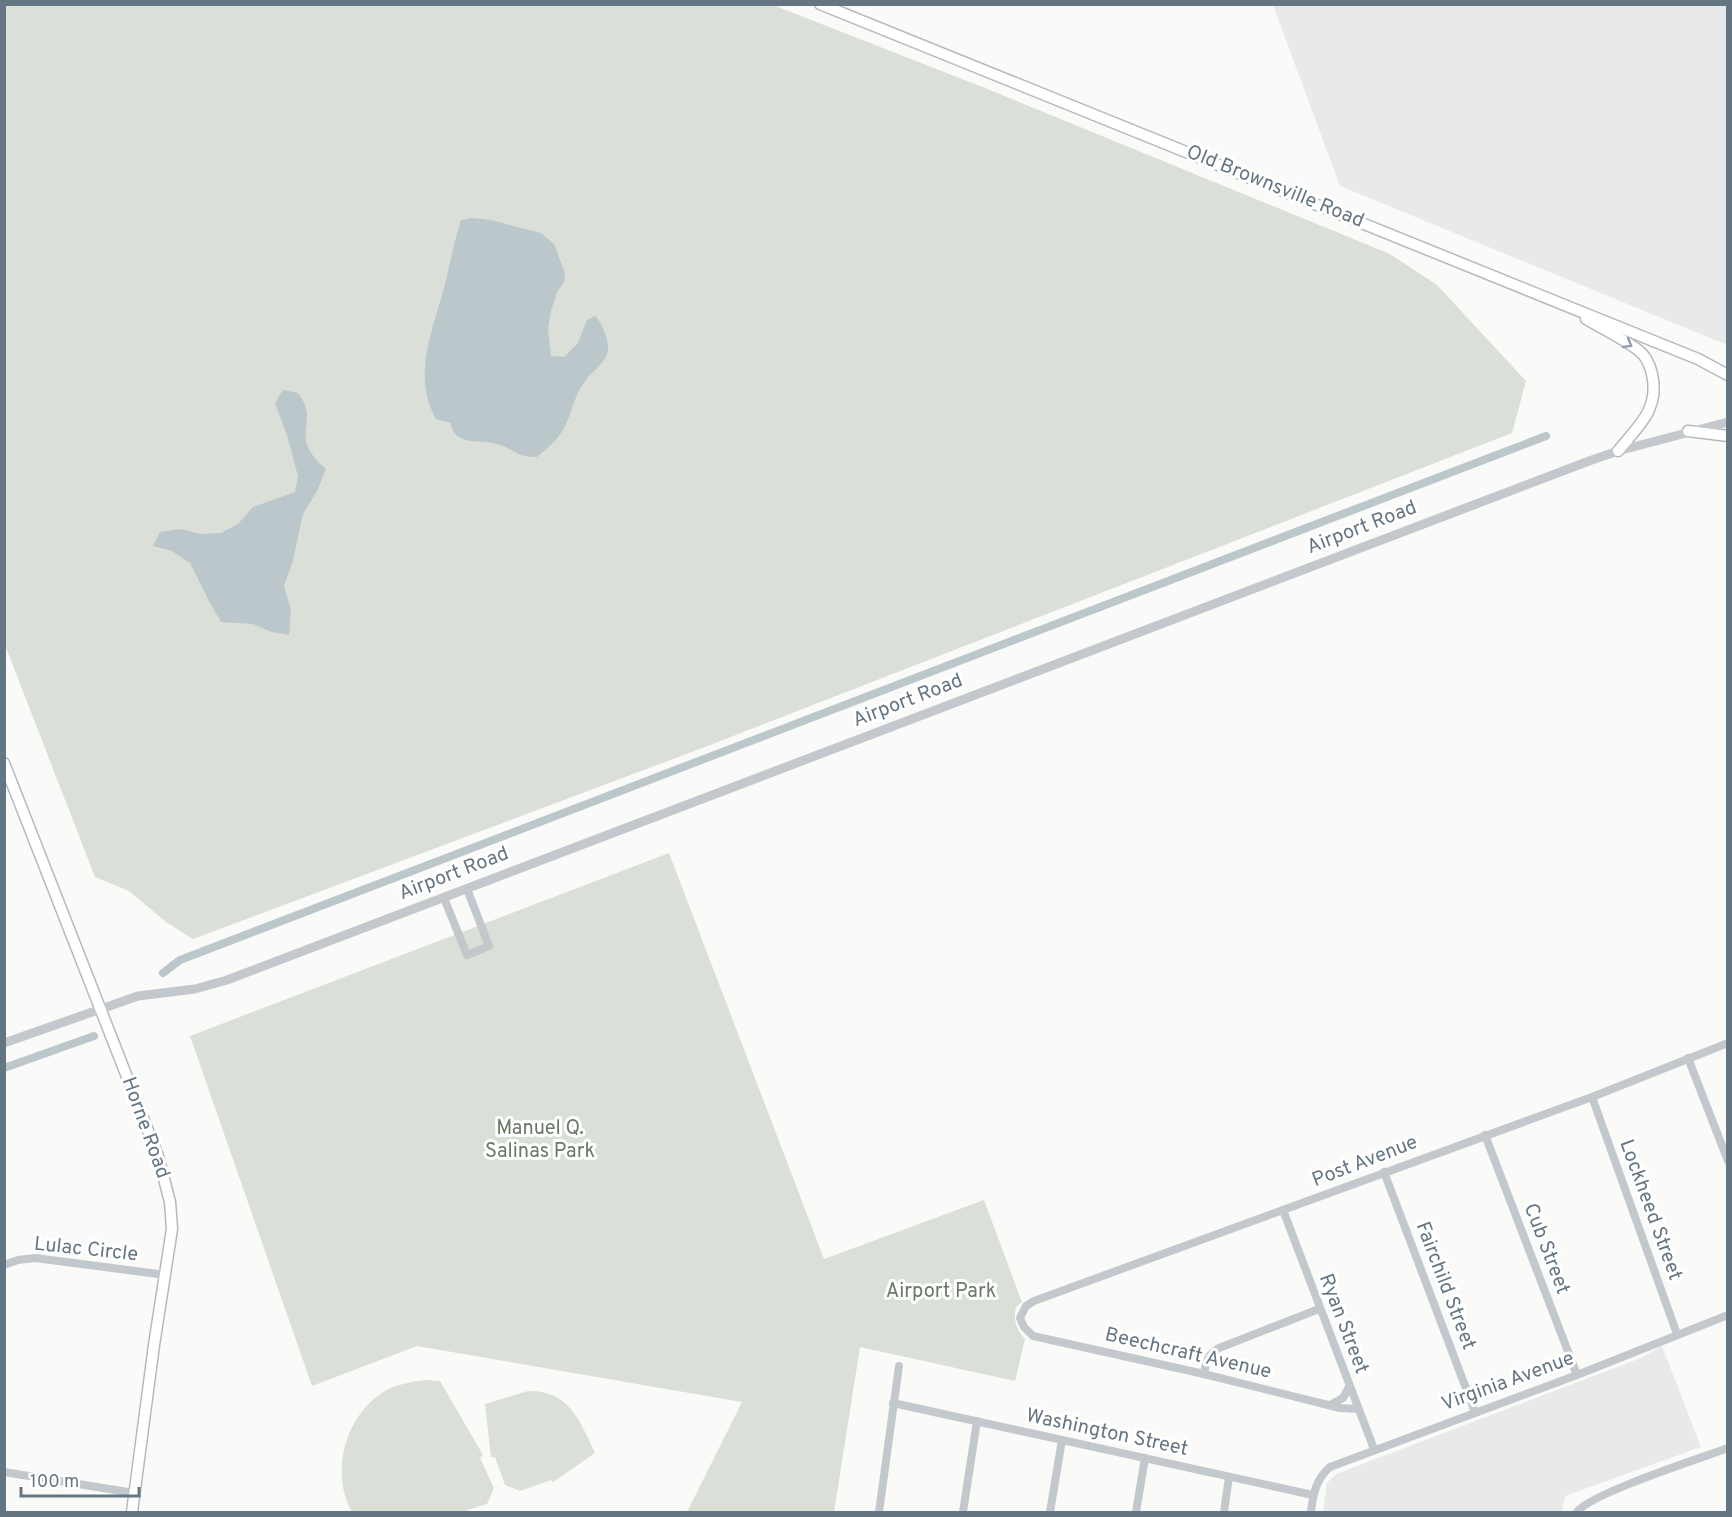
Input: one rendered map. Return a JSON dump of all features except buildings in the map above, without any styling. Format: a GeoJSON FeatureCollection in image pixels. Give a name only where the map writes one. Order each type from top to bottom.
{"type":"FeatureCollection","features":[{"type":"Feature","properties":{"kind":"main road","name":"Old Brownsville Road"},"geometry":{"type":"LineString","coordinates":[[820,4],[1698,359],[1728,375]]}},
{"type":"Feature","properties":{"kind":"main road"},"geometry":{"type":"LineString","coordinates":[[1560,303],[1640,351],[1651,367],[1655,386],[1653,401],[1647,415],[1618,451]]}},
{"type":"Feature","properties":{"kind":"main road"},"geometry":{"type":"LineString","coordinates":[[1698,359],[1728,365]]}},
{"type":"Feature","properties":{"kind":"main road"},"geometry":{"type":"LineString","coordinates":[[1688,431],[1728,436]]}},
{"type":"Feature","properties":{"kind":"main road","name":"Horne Road"},"geometry":{"type":"LineString","coordinates":[[4,763],[166,1181],[172,1229],[132,1512]]}},
{"type":"Feature","properties":{"kind":"street","name":"Airport Road"},"geometry":{"type":"LineString","coordinates":[[4,1043],[138,996],[195,989],[227,980],[1618,451],[1728,422]]}},
{"type":"Feature","properties":{"kind":"street"},"geometry":{"type":"LineString","coordinates":[[444,898],[467,955],[489,946],[467,889]]}},
{"type":"Feature","properties":{"kind":"street","name":"Post Avenue"},"geometry":{"type":"LineString","coordinates":[[1020,1318],[1026,1306],[1034,1301],[1592,1096],[1728,1043]]}},
{"type":"Feature","properties":{"kind":"street"},"geometry":{"type":"LineString","coordinates":[[1688,1058],[1728,1161]]}},
{"type":"Feature","properties":{"kind":"street","name":"Lockheed Street"},"geometry":{"type":"LineString","coordinates":[[1592,1096],[1677,1334]]}},
{"type":"Feature","properties":{"kind":"street","name":"Cub Street"},"geometry":{"type":"LineString","coordinates":[[1485,1135],[1577,1375]]}},
{"type":"Feature","properties":{"kind":"street","name":"Fairchild Street"},"geometry":{"type":"LineString","coordinates":[[1384,1172],[1475,1412]]}},
{"type":"Feature","properties":{"kind":"street","name":"Ryan Street"},"geometry":{"type":"LineString","coordinates":[[1283,1210],[1374,1449]]}},
{"type":"Feature","properties":{"kind":"street","name":"Lulac Circle"},"geometry":{"type":"LineString","coordinates":[[4,1265],[35,1258],[166,1275]]}},
{"type":"Feature","properties":{"kind":"street"},"geometry":{"type":"LineString","coordinates":[[1204,1374],[1206,1360],[1211,1352],[1219,1347],[1319,1309]]}},
{"type":"Feature","properties":{"kind":"street","name":"Virginia Avenue"},"geometry":{"type":"LineString","coordinates":[[1313,1495],[1319,1479],[1330,1467],[1577,1375],[1728,1315]]}},
{"type":"Feature","properties":{"kind":"street","name":"Beechcraft Avenue"},"geometry":{"type":"LineString","coordinates":[[1020,1318],[1024,1327],[1033,1336],[1358,1410]]}},
{"type":"Feature","properties":{"kind":"street"},"geometry":{"type":"LineString","coordinates":[[879,1512],[899,1366]]}},
{"type":"Feature","properties":{"kind":"street"},"geometry":{"type":"LineString","coordinates":[[1330,1405],[1343,1398],[1349,1387]]}},
{"type":"Feature","properties":{"kind":"street","name":"Washington Street"},"geometry":{"type":"LineString","coordinates":[[893,1403],[1313,1495]]}},
{"type":"Feature","properties":{"kind":"street"},"geometry":{"type":"LineString","coordinates":[[963,1512],[976,1422]]}},
{"type":"Feature","properties":{"kind":"street"},"geometry":{"type":"LineString","coordinates":[[1050,1512],[1062,1440]]}},
{"type":"Feature","properties":{"kind":"street"},"geometry":{"type":"LineString","coordinates":[[1577,1512],[1586,1504],[1616,1490],[1728,1448]]}},
{"type":"Feature","properties":{"kind":"street"},"geometry":{"type":"LineString","coordinates":[[1136,1512],[1145,1458]]}},
{"type":"Feature","properties":{"kind":"street"},"geometry":{"type":"LineString","coordinates":[[4,1472],[134,1493]]}},
{"type":"Feature","properties":{"kind":"street"},"geometry":{"type":"LineString","coordinates":[[1224,1512],[1229,1477]]}},
{"type":"Feature","properties":{"kind":"street"},"geometry":{"type":"LineString","coordinates":[[1311,1512],[1313,1495]]}},
{"type":"Feature","properties":{"kind":"shaded area"},"geometry":{"type":"Polygon","coordinates":[[[1273,5],[1727,5],[1727,345],[1340,186],[1273,5]]]}},
{"type":"Feature","properties":{"kind":"shaded area"},"geometry":{"type":"Polygon","coordinates":[[[472,218],[491,220],[541,233],[554,244],[565,273],[564,282],[557,292],[551,311],[548,329],[551,356],[564,357],[578,343],[587,320],[595,316],[606,337],[608,350],[605,358],[582,385],[560,435],[537,457],[524,456],[493,443],[461,438],[456,435],[451,423],[436,419],[429,403],[425,387],[425,370],[430,337],[461,220],[472,218]]]}},
{"type":"Feature","properties":{"kind":"shaded area"},"geometry":{"type":"Polygon","coordinates":[[[283,390],[298,393],[303,401],[307,415],[308,447],[326,469],[317,491],[303,514],[293,560],[284,586],[291,610],[289,635],[272,632],[253,624],[221,622],[190,563],[172,551],[153,546],[160,532],[181,529],[200,534],[221,533],[238,524],[253,507],[295,492],[298,476],[287,435],[275,403],[283,390]]]}},
{"type":"Feature","properties":{"kind":"shaded area"},"geometry":{"type":"Polygon","coordinates":[[[1662,1346],[1701,1447],[1565,1496],[1562,1512],[1323,1512],[1327,1483],[1336,1474],[1641,1358],[1662,1346]]]}},
{"type":"Feature","properties":{"kind":"green space"},"geometry":{"type":"Polygon","coordinates":[[[5,5],[773,5],[985,88],[1390,254],[1437,285],[1526,381],[1512,433],[705,747],[193,939],[166,922],[129,891],[95,877],[5,645],[5,5]]]}},
{"type":"Feature","properties":{"kind":"green space","name":"Manuel Q. Salinas Park"},"geometry":{"type":"Polygon","coordinates":[[[669,853],[824,1259],[984,1200],[1022,1302],[1016,1307],[1015,1320],[1019,1332],[1025,1339],[1015,1381],[860,1347],[834,1512],[687,1512],[742,1402],[417,1346],[312,1386],[190,1036],[669,853]]]}},
{"type":"Feature","properties":{"kind":"green space"},"geometry":{"type":"Polygon","coordinates":[[[425,1380],[440,1381],[483,1455],[480,1458],[494,1488],[487,1504],[461,1512],[352,1512],[345,1496],[342,1480],[342,1462],[351,1429],[371,1401],[385,1391],[400,1385],[425,1380]]]}},
{"type":"Feature","properties":{"kind":"green space"},"geometry":{"type":"Polygon","coordinates":[[[528,1391],[542,1392],[563,1402],[578,1419],[595,1453],[553,1482],[551,1480],[520,1491],[505,1485],[495,1457],[491,1457],[485,1404],[528,1391]]]}},
{"type":"Feature","properties":{"kind":"waterway"},"geometry":{"type":"LineString","coordinates":[[163,973],[180,960],[1546,436]]}},
{"type":"Feature","properties":{"kind":"waterway"},"geometry":{"type":"LineString","coordinates":[[4,1068],[94,1036]]}},
{"type":"Feature","properties":{"kind":"park label","name":"Airport Park"},"geometry":{"type":"Point","coordinates":[941,1292]}}]}
